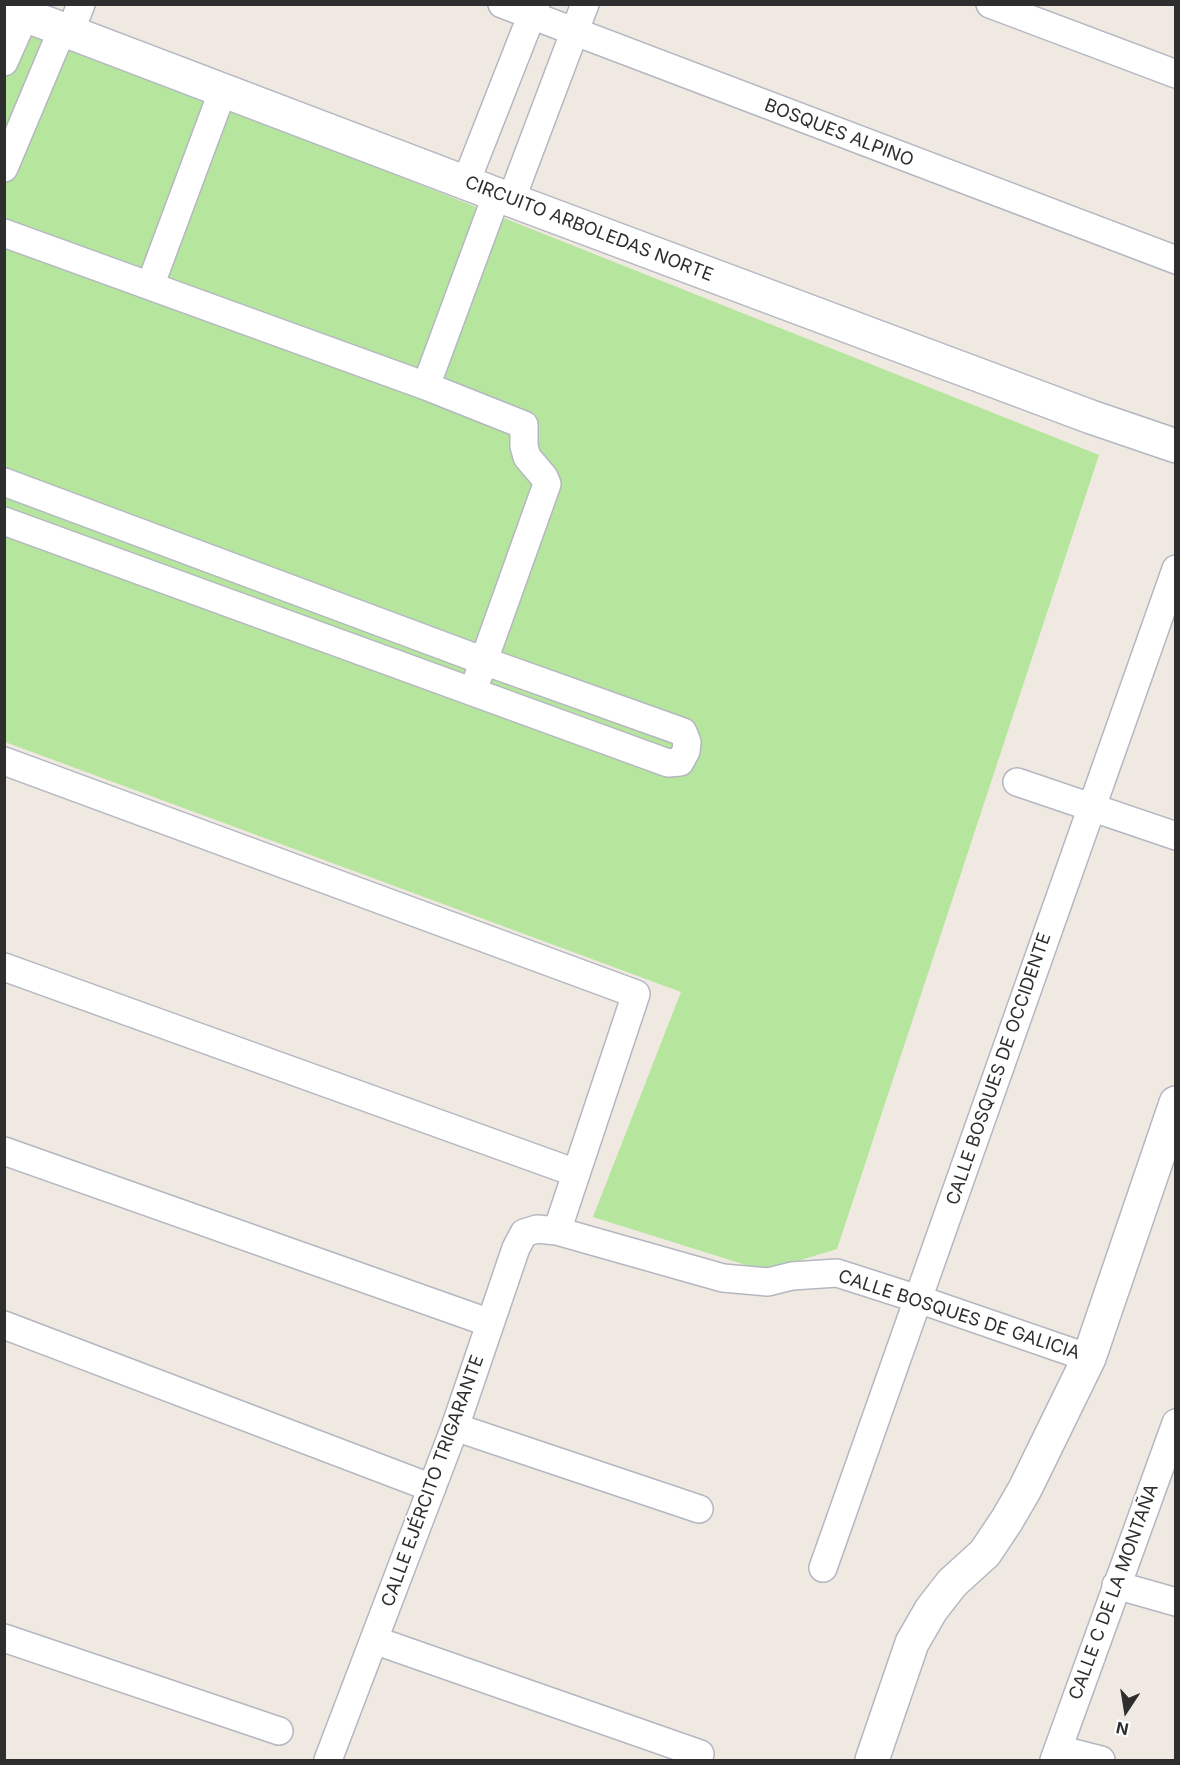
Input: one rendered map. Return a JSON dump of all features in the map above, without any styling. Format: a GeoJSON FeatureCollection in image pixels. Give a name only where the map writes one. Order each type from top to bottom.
{"type":"FeatureCollection","features":[{"type":"Feature","properties":{"kind":"street","name":"BOSQUES ALPINO"},"geometry":{"type":"LineString","coordinates":[[502,4],[533,10],[574,33],[1176,260]]}},
{"type":"Feature","properties":{"kind":"street"},"geometry":{"type":"LineString","coordinates":[[426,386],[585,4]]}},
{"type":"Feature","properties":{"kind":"street"},"geometry":{"type":"LineString","coordinates":[[990,4],[1176,74]]}},
{"type":"Feature","properties":{"kind":"street"},"geometry":{"type":"LineString","coordinates":[[466,182],[533,10]]}},
{"type":"Feature","properties":{"kind":"street"},"geometry":{"type":"LineString","coordinates":[[4,62],[15,11]]}},
{"type":"Feature","properties":{"kind":"street","name":"CIRCUITO ARBOLEDAS NORTE"},"geometry":{"type":"LineString","coordinates":[[15,11],[71,23],[223,90],[1091,417],[1176,446]]}},
{"type":"Feature","properties":{"kind":"street"},"geometry":{"type":"LineString","coordinates":[[4,168],[71,23]]}},
{"type":"Feature","properties":{"kind":"street"},"geometry":{"type":"LineString","coordinates":[[150,286],[223,90]]}},
{"type":"Feature","properties":{"kind":"street"},"geometry":{"type":"LineString","coordinates":[[4,233],[426,386],[524,424],[524,446],[527,457],[547,484],[473,692]]}},
{"type":"Feature","properties":{"kind":"street"},"geometry":{"type":"LineString","coordinates":[[4,482],[484,661],[683,732],[687,742],[687,751],[680,762],[668,763],[4,521]]}},
{"type":"Feature","properties":{"kind":"street","name":"CALLE BOSQUES DE OCCIDENTE"},"geometry":{"type":"LineString","coordinates":[[824,1568],[1176,569]]}},
{"type":"Feature","properties":{"kind":"street"},"geometry":{"type":"LineString","coordinates":[[7,770],[636,994],[557,1231]]}},
{"type":"Feature","properties":{"kind":"street"},"geometry":{"type":"LineString","coordinates":[[1017,782],[1176,836]]}},
{"type":"Feature","properties":{"kind":"street"},"geometry":{"type":"LineString","coordinates":[[4,967],[576,1173]]}},
{"type":"Feature","properties":{"kind":"street"},"geometry":{"type":"LineString","coordinates":[[872,1761],[912,1643],[931,1610],[952,1583],[985,1553],[1007,1520],[1025,1489],[1089,1358],[1176,1103]]}},
{"type":"Feature","properties":{"kind":"street"},"geometry":{"type":"LineString","coordinates":[[4,1151],[490,1323]]}},
{"type":"Feature","properties":{"kind":"street","name":"CALLE EJÉRCITO TRIGARANTE"},"geometry":{"type":"LineString","coordinates":[[328,1761],[432,1488],[516,1248],[524,1233],[537,1229],[557,1231]]}},
{"type":"Feature","properties":{"kind":"street","name":"CALLE BOSQUES DE GALICIA"},"geometry":{"type":"LineString","coordinates":[[557,1231],[723,1278],[768,1282],[792,1276],[837,1273],[1089,1358]]}},
{"type":"Feature","properties":{"kind":"street"},"geometry":{"type":"LineString","coordinates":[[4,1325],[432,1488]]}},
{"type":"Feature","properties":{"kind":"street","name":"CALLE C DE LA MONTAÑA"},"geometry":{"type":"LineString","coordinates":[[1056,1755],[1176,1423]]}},
{"type":"Feature","properties":{"kind":"street"},"geometry":{"type":"LineString","coordinates":[[454,1427],[699,1509]]}},
{"type":"Feature","properties":{"kind":"street"},"geometry":{"type":"LineString","coordinates":[[1116,1585],[1176,1602]]}},
{"type":"Feature","properties":{"kind":"street"},"geometry":{"type":"LineString","coordinates":[[4,1638],[279,1731]]}},
{"type":"Feature","properties":{"kind":"street"},"geometry":{"type":"LineString","coordinates":[[374,1640],[700,1754]]}},
{"type":"Feature","properties":{"kind":"street"},"geometry":{"type":"LineString","coordinates":[[1056,1755],[1101,1761]]}},
{"type":"Feature","properties":{"kind":"green space"},"geometry":{"type":"Polygon","coordinates":[[[4,19],[1099,455],[837,1249],[765,1271],[593,1217],[681,992],[5,742],[4,19]]]}}]}
